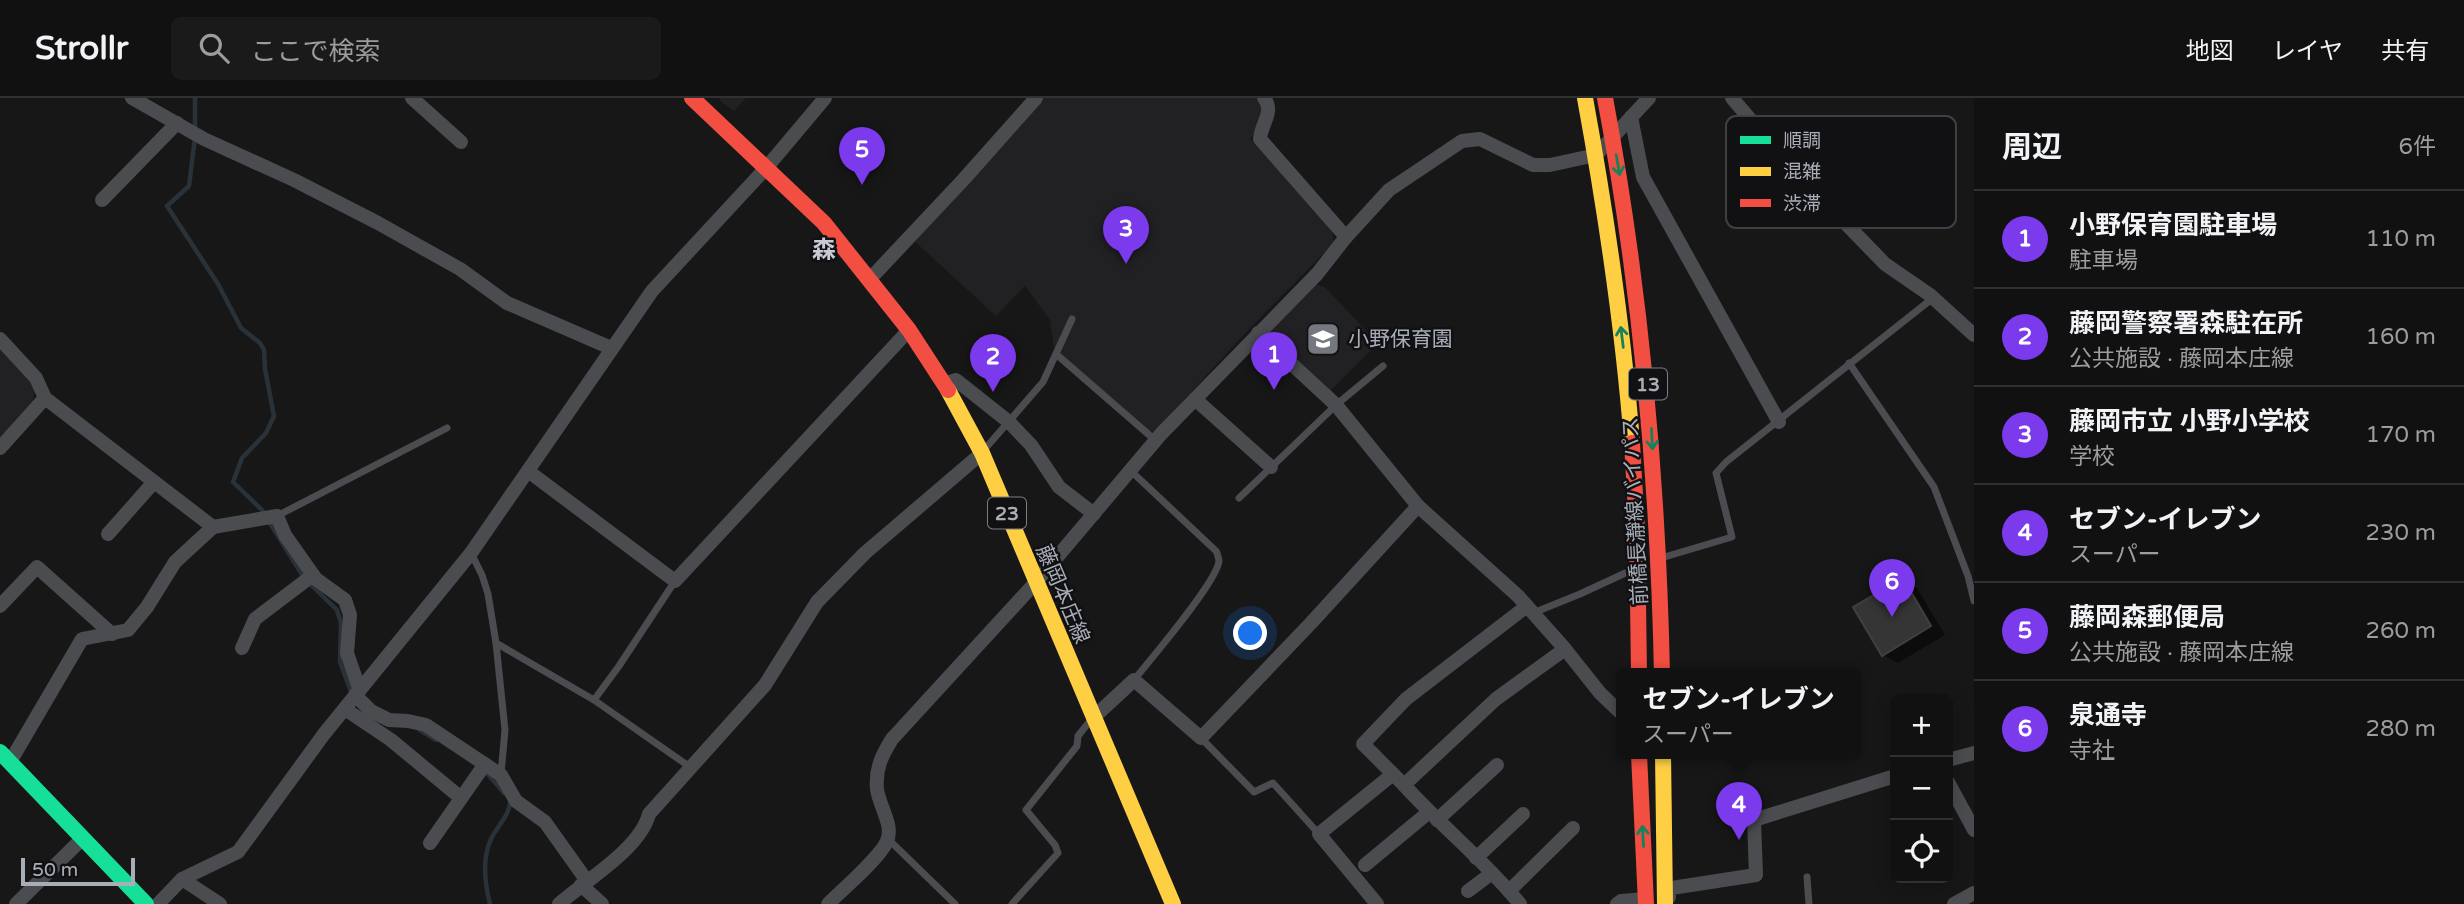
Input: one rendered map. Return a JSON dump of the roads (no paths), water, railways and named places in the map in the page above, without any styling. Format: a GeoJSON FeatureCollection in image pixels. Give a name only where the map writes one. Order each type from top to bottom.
{"type":"FeatureCollection","features":[{"type":"Feature","properties":{"kind":"main road","name":"前橋長瀞線バイパス"},"geometry":{"type":"LineString","coordinates":[[1585,98],[1615,275],[1630,403],[1638,567],[1639,668]]}},
{"type":"Feature","properties":{"kind":"main road","name":"前橋長瀞線バイパス"},"geometry":{"type":"LineString","coordinates":[[1605,98],[1636,272],[1650,399],[1662,668]]}},
{"type":"Feature","properties":{"kind":"main road","name":"藤岡本庄線"},"geometry":{"type":"LineString","coordinates":[[696,99],[824,223],[908,330],[944,384],[982,453],[1173,904]]}},
{"type":"Feature","properties":{"kind":"main road"},"geometry":{"type":"LineString","coordinates":[[5,757],[146,904]]}},
{"type":"Feature","properties":{"kind":"main road"},"geometry":{"type":"LineString","coordinates":[[1639,759],[1646,902]]}},
{"type":"Feature","properties":{"kind":"main road"},"geometry":{"type":"LineString","coordinates":[[1663,759],[1665,897]]}},
{"type":"Feature","properties":{"kind":"street"},"geometry":{"type":"LineString","coordinates":[[132,98],[204,139],[294,180],[378,223],[460,269],[508,303],[611,348]]}},
{"type":"Feature","properties":{"kind":"street"},"geometry":{"type":"LineString","coordinates":[[412,98],[461,142]]}},
{"type":"Feature","properties":{"kind":"street"},"geometry":{"type":"LineString","coordinates":[[158,904],[182,879],[238,852],[357,691],[471,554],[652,291],[767,167],[825,98]]}},
{"type":"Feature","properties":{"kind":"street"},"geometry":{"type":"LineString","coordinates":[[869,280],[1036,98]]}},
{"type":"Feature","properties":{"kind":"street"},"geometry":{"type":"LineString","coordinates":[[828,904],[871,861],[888,839],[889,830],[877,792],[877,777],[881,758],[892,739],[1036,582],[1156,440],[1317,274],[1389,190],[1462,141],[1480,139],[1533,165],[1550,165],[1596,155],[1649,98]]}},
{"type":"Feature","properties":{"kind":"street"},"geometry":{"type":"LineString","coordinates":[[1732,98],[1747,116]]}},
{"type":"Feature","properties":{"kind":"street"},"geometry":{"type":"LineString","coordinates":[[1269,99],[1270,109],[1260,139],[1346,237]]}},
{"type":"Feature","properties":{"kind":"street"},"geometry":{"type":"LineString","coordinates":[[1631,117],[1643,177],[1779,422]]}},
{"type":"Feature","properties":{"kind":"street"},"geometry":{"type":"LineString","coordinates":[[102,200],[177,124]]}},
{"type":"Feature","properties":{"kind":"street"},"geometry":{"type":"LineString","coordinates":[[1850,228],[1885,264],[1933,298],[1974,335]]}},
{"type":"Feature","properties":{"kind":"street"},"geometry":{"type":"LineString","coordinates":[[528,471],[675,580],[908,330]]}},
{"type":"Feature","properties":{"kind":"street"},"geometry":{"type":"LineString","coordinates":[[1258,332],[1336,405],[1418,506],[1530,610],[1616,708]]}},
{"type":"Feature","properties":{"kind":"street"},"geometry":{"type":"LineString","coordinates":[[0,339],[36,378],[45,398],[213,527]]}},
{"type":"Feature","properties":{"kind":"street"},"geometry":{"type":"LineString","coordinates":[[944,384],[956,380],[1009,422],[1031,445],[1059,487],[1094,514]]}},
{"type":"Feature","properties":{"kind":"street"},"geometry":{"type":"LineString","coordinates":[[0,448],[45,398]]}},
{"type":"Feature","properties":{"kind":"street"},"geometry":{"type":"LineString","coordinates":[[1195,399],[1271,467]]}},
{"type":"Feature","properties":{"kind":"street"},"geometry":{"type":"LineString","coordinates":[[559,904],[616,858],[645,827],[649,814],[765,685],[817,602],[865,553],[982,453]]}},
{"type":"Feature","properties":{"kind":"street"},"geometry":{"type":"LineString","coordinates":[[108,534],[154,482]]}},
{"type":"Feature","properties":{"kind":"street"},"geometry":{"type":"LineString","coordinates":[[1093,718],[1135,680],[1201,738],[1418,506]]}},
{"type":"Feature","properties":{"kind":"street"},"geometry":{"type":"LineString","coordinates":[[5,757],[82,639],[128,630],[175,562],[213,527],[276,516],[285,535],[313,575],[345,600],[351,615],[347,653],[357,691],[371,712],[389,720],[426,725],[501,775],[516,801],[545,822],[584,883],[602,904]]}},
{"type":"Feature","properties":{"kind":"street"},"geometry":{"type":"LineString","coordinates":[[0,606],[37,567],[112,634]]}},
{"type":"Feature","properties":{"kind":"street"},"geometry":{"type":"LineString","coordinates":[[242,648],[255,619],[313,575]]}},
{"type":"Feature","properties":{"kind":"street"},"geometry":{"type":"LineString","coordinates":[[1520,904],[1363,744],[1406,699],[1530,610]]}},
{"type":"Feature","properties":{"kind":"street"},"geometry":{"type":"LineString","coordinates":[[1404,785],[1496,699],[1565,649]]}},
{"type":"Feature","properties":{"kind":"street"},"geometry":{"type":"LineString","coordinates":[[345,709],[391,740],[461,798]]}},
{"type":"Feature","properties":{"kind":"street"},"geometry":{"type":"LineString","coordinates":[[1953,759],[1974,753]]}},
{"type":"Feature","properties":{"kind":"street"},"geometry":{"type":"LineString","coordinates":[[430,843],[485,764]]}},
{"type":"Feature","properties":{"kind":"street"},"geometry":{"type":"LineString","coordinates":[[1365,865],[1497,765]]}},
{"type":"Feature","properties":{"kind":"street"},"geometry":{"type":"LineString","coordinates":[[1377,904],[1319,834],[1393,774]]}},
{"type":"Feature","properties":{"kind":"street"},"geometry":{"type":"LineString","coordinates":[[1665,897],[1756,874],[1754,820],[1890,778]]}},
{"type":"Feature","properties":{"kind":"street"},"geometry":{"type":"LineString","coordinates":[[1953,791],[1974,831]]}},
{"type":"Feature","properties":{"kind":"street"},"geometry":{"type":"LineString","coordinates":[[1476,858],[1524,814]]}},
{"type":"Feature","properties":{"kind":"street"},"geometry":{"type":"LineString","coordinates":[[1509,891],[1573,828]]}},
{"type":"Feature","properties":{"kind":"street"},"geometry":{"type":"LineString","coordinates":[[16,904],[83,838]]}},
{"type":"Feature","properties":{"kind":"street"},"geometry":{"type":"LineString","coordinates":[[1468,891],[1492,873]]}},
{"type":"Feature","properties":{"kind":"street"},"geometry":{"type":"LineString","coordinates":[[182,879],[220,904]]}},
{"type":"Feature","properties":{"kind":"street"},"geometry":{"type":"LineString","coordinates":[[1954,904],[1974,893]]}},
{"type":"Feature","properties":{"kind":"street"},"geometry":{"type":"LineString","coordinates":[[1665,897],[1673,904]]}},
{"type":"Feature","properties":{"kind":"street"},"geometry":{"type":"LineString","coordinates":[[1617,904],[1621,901],[1646,902]]}},
{"type":"Feature","properties":{"kind":"lane"},"geometry":{"type":"LineString","coordinates":[[1659,558],[1732,537],[1716,473],[1726,462],[1933,298]]}},
{"type":"Feature","properties":{"kind":"lane"},"geometry":{"type":"LineString","coordinates":[[982,453],[1043,382],[1072,318]]}},
{"type":"Feature","properties":{"kind":"lane"},"geometry":{"type":"LineString","coordinates":[[1055,354],[1156,440]]}},
{"type":"Feature","properties":{"kind":"lane"},"geometry":{"type":"LineString","coordinates":[[1849,363],[1934,487],[1968,576],[1974,601]]}},
{"type":"Feature","properties":{"kind":"lane"},"geometry":{"type":"LineString","coordinates":[[1239,498],[1336,405],[1383,366]]}},
{"type":"Feature","properties":{"kind":"lane"},"geometry":{"type":"LineString","coordinates":[[276,516],[447,428]]}},
{"type":"Feature","properties":{"kind":"lane"},"geometry":{"type":"LineString","coordinates":[[1131,471],[1216,551],[1219,561],[1213,576],[1135,680]]}},
{"type":"Feature","properties":{"kind":"lane"},"geometry":{"type":"LineString","coordinates":[[471,554],[488,594],[496,643],[505,730],[501,775]]}},
{"type":"Feature","properties":{"kind":"lane"},"geometry":{"type":"LineString","coordinates":[[1530,610],[1580,594],[1638,567]]}},
{"type":"Feature","properties":{"kind":"lane"},"geometry":{"type":"LineString","coordinates":[[594,700],[675,580]]}},
{"type":"Feature","properties":{"kind":"lane"},"geometry":{"type":"LineString","coordinates":[[496,643],[594,700],[690,767]]}},
{"type":"Feature","properties":{"kind":"lane"},"geometry":{"type":"LineString","coordinates":[[1012,904],[1058,853],[1055,845],[1026,810],[1077,746],[1077,736],[1093,718]]}},
{"type":"Feature","properties":{"kind":"lane"},"geometry":{"type":"LineString","coordinates":[[1201,738],[1254,792],[1273,783],[1319,834]]}},
{"type":"Feature","properties":{"kind":"lane"},"geometry":{"type":"LineString","coordinates":[[888,839],[955,904]]}},
{"type":"Feature","properties":{"kind":"lane"},"geometry":{"type":"LineString","coordinates":[[1807,877],[1809,904]]}},
{"type":"Feature","properties":{"kind":"waterway"},"geometry":{"type":"LineString","coordinates":[[195,98],[195,129]]}},
{"type":"Feature","properties":{"kind":"waterway"},"geometry":{"type":"LineString","coordinates":[[195,137],[189,186],[167,206],[218,284],[241,328],[260,343],[264,350],[274,416],[266,433],[242,458],[233,482],[262,510],[304,578],[337,610],[341,623],[340,662],[352,694]]}},
{"type":"Feature","properties":{"kind":"waterway"},"geometry":{"type":"LineString","coordinates":[[420,730],[436,740]]}},
{"type":"Feature","properties":{"kind":"waterway"},"geometry":{"type":"LineString","coordinates":[[487,773],[504,793]]}},
{"type":"Feature","properties":{"kind":"waterway"},"geometry":{"type":"LineString","coordinates":[[490,904],[486,854],[491,839],[508,810],[510,800]]}},
{"type":"Feature","properties":{"kind":"place","name":"藤岡森郵便局"},"geometry":{"type":"Point","coordinates":[862,185]}},
{"type":"Feature","properties":{"kind":"place","name":"藤岡市立 小野小学校"},"geometry":{"type":"Point","coordinates":[1126,264]}},
{"type":"Feature","properties":{"kind":"place","name":"小野保育園"},"geometry":{"type":"Point","coordinates":[1323,339]}},
{"type":"Feature","properties":{"kind":"place","name":"小野保育園駐車場"},"geometry":{"type":"Point","coordinates":[1274,390]}},
{"type":"Feature","properties":{"kind":"place","name":"藤岡警察署森駐在所"},"geometry":{"type":"Point","coordinates":[993,392]}},
{"type":"Feature","properties":{"kind":"place","name":"泉通寺"},"geometry":{"type":"Point","coordinates":[1892,617]}},
{"type":"Feature","properties":{"kind":"place","name":"セブン-イレブン"},"geometry":{"type":"Point","coordinates":[1739,840]}},
{"type":"Feature","properties":{"kind":"district","name":"森"},"geometry":{"type":"Point","coordinates":[824,250]}}]}
